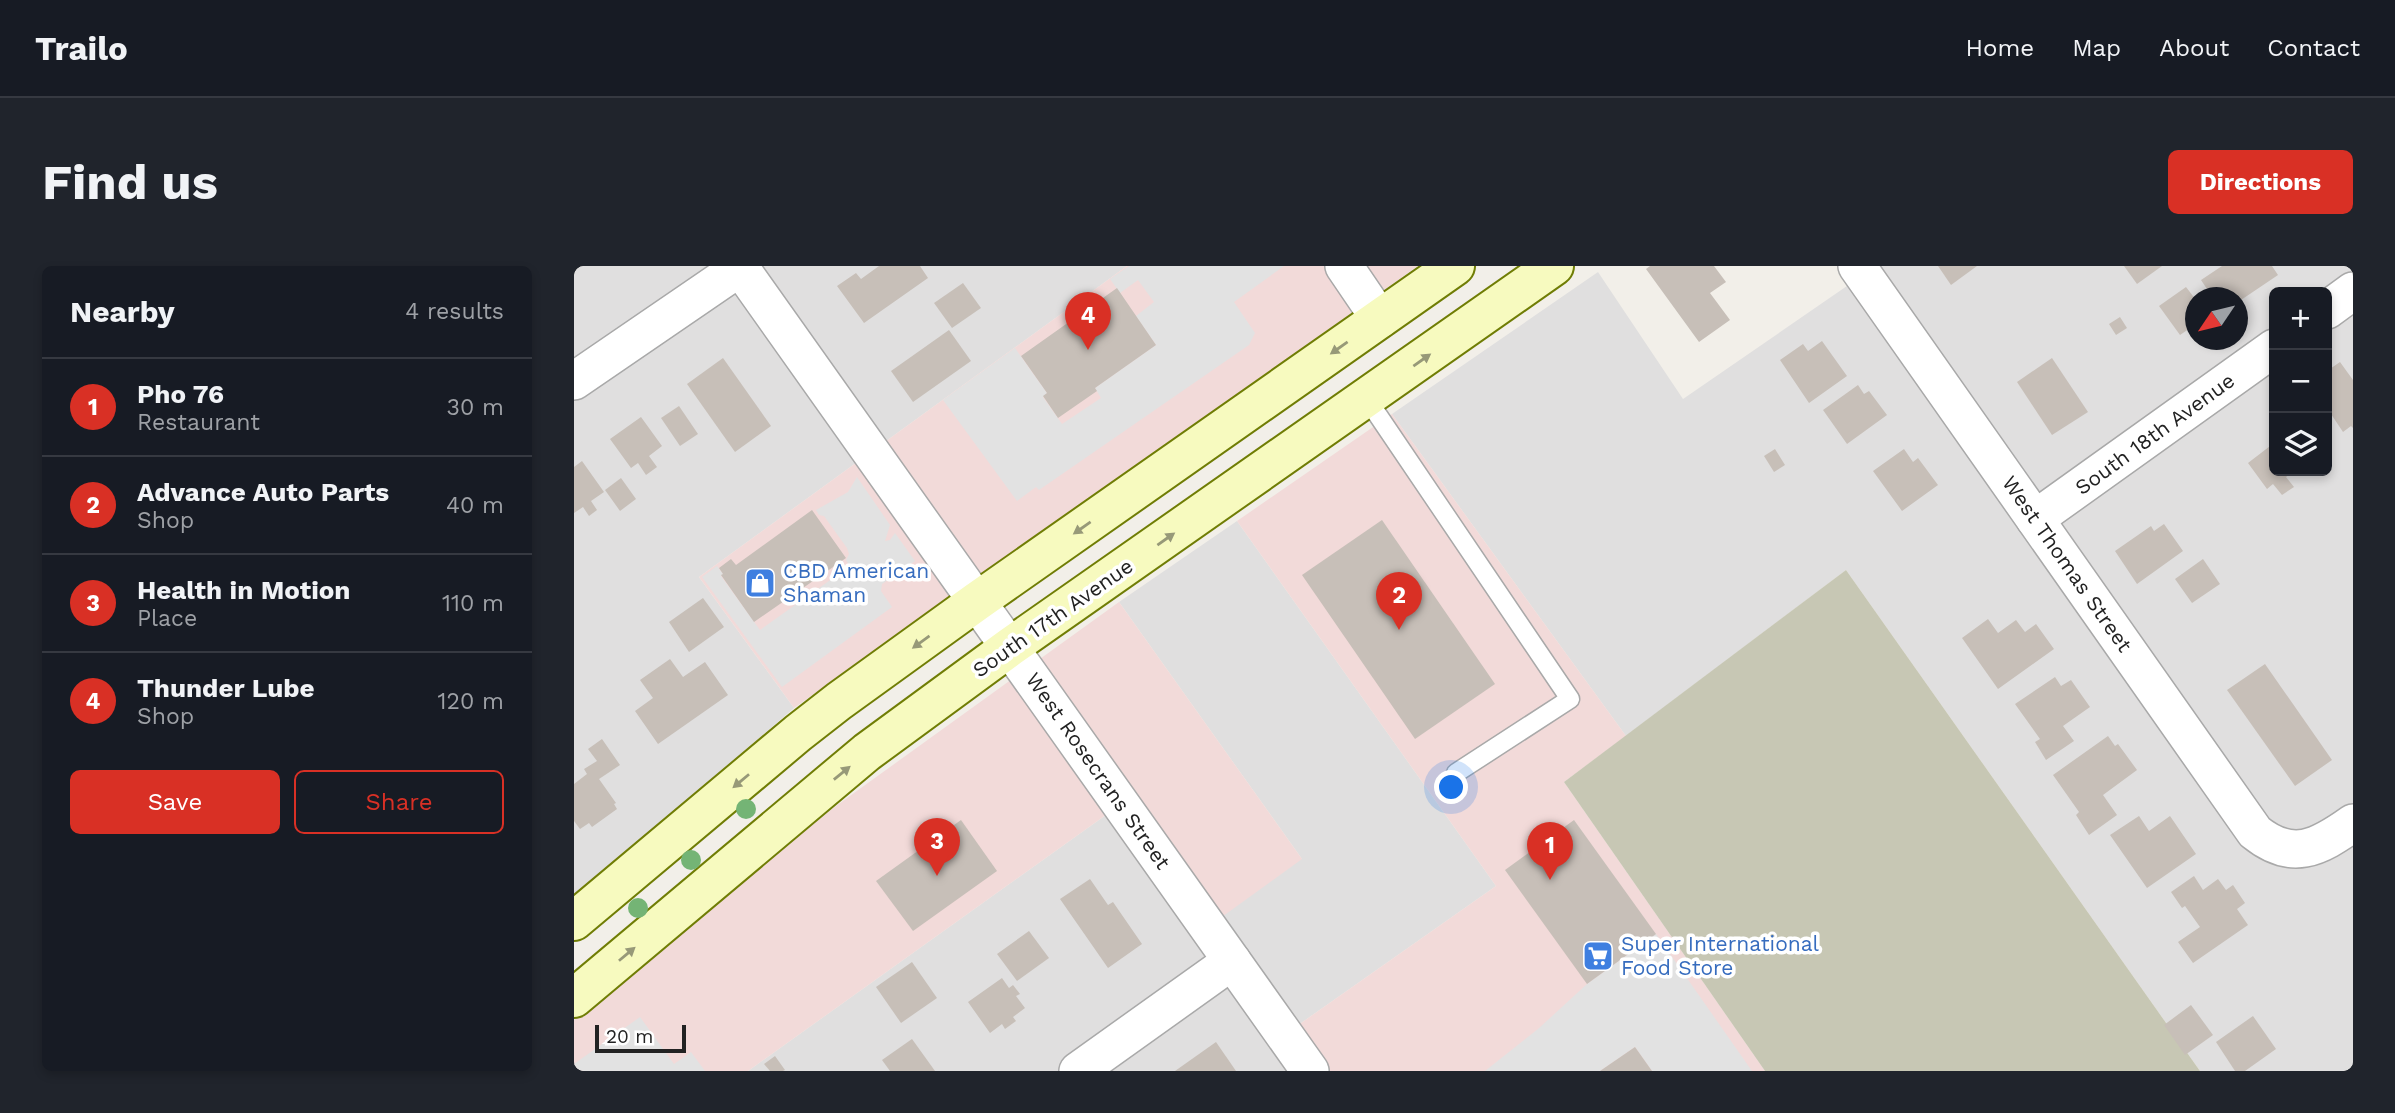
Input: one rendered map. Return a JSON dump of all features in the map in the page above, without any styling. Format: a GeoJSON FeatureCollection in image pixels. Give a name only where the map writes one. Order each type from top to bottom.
{"type":"FeatureCollection","features":[{"type":"Feature","properties":{"kind":"main road"},"geometry":{"type":"LineString","coordinates":[[574,921],[798,733],[976,601],[1455,266]]}},
{"type":"Feature","properties":{"kind":"main road","name":"South 17th Avenue"},"geometry":{"type":"LineString","coordinates":[[574,998],[867,752],[1010,648],[1554,266]]}},
{"type":"Feature","properties":{"kind":"street"},"geometry":{"type":"LineString","coordinates":[[1344,266],[1380,319]]}},
{"type":"Feature","properties":{"kind":"street","name":"West Thomas Street"},"geometry":{"type":"LineString","coordinates":[[1857,266],[2255,832],[2270,844],[2287,850],[2306,849],[2332,838],[2353,823]]}},
{"type":"Feature","properties":{"kind":"street"},"geometry":{"type":"LineString","coordinates":[[2341,266],[2353,284]]}},
{"type":"Feature","properties":{"kind":"street"},"geometry":{"type":"LineString","coordinates":[[574,381],[740,267]]}},
{"type":"Feature","properties":{"kind":"street","name":"West Rosecrans Street"},"geometry":{"type":"LineString","coordinates":[[740,267],[1310,1071]]}},
{"type":"Feature","properties":{"kind":"street"},"geometry":{"type":"LineString","coordinates":[[2332,306],[2353,291]]}},
{"type":"Feature","properties":{"kind":"street","name":"South 18th Avenue"},"geometry":{"type":"LineString","coordinates":[[2035,519],[2271,350]]}},
{"type":"Feature","properties":{"kind":"street"},"geometry":{"type":"LineString","coordinates":[[1078,1071],[1232,961]]}},
{"type":"Feature","properties":{"kind":"lane"},"geometry":{"type":"LineString","coordinates":[[1367,399],[1570,699],[1456,773]]}},
{"type":"Feature","properties":{"kind":"shaded area"},"geometry":{"type":"Polygon","coordinates":[[[574,266],[1127,266],[699,577],[794,708],[574,897],[574,266]]]}},
{"type":"Feature","properties":{"kind":"shaded area"},"geometry":{"type":"Polygon","coordinates":[[[1127,266],[1418,266],[794,708],[699,577],[1127,266]]]}},
{"type":"Feature","properties":{"kind":"shaded area"},"geometry":{"type":"Polygon","coordinates":[[[1129,266],[1284,266],[1234,302],[1255,333],[1249,345],[1039,490],[1036,487],[1017,501],[943,400],[1015,348],[1047,393],[1043,397],[1062,424],[1101,398],[1095,388],[1156,345],[1136,316],[1154,302],[1138,280],[1120,293],[1110,279],[1129,266]]]}},
{"type":"Feature","properties":{"kind":"shaded area"},"geometry":{"type":"Polygon","coordinates":[[[1876,266],[2353,266],[2353,1071],[2200,1071],[1846,570],[1626,736],[1392,414],[1598,272],[1683,399],[1876,266]]]}},
{"type":"Feature","properties":{"kind":"shaded area"},"geometry":{"type":"Polygon","coordinates":[[[1392,414],[1626,736],[1564,782],[1765,1071],[1324,1071],[1294,1028],[1496,886],[1237,521],[1392,414]]]}},
{"type":"Feature","properties":{"kind":"shaded area"},"geometry":{"type":"Polygon","coordinates":[[[857,477],[890,525],[885,541],[890,540],[895,533],[915,561],[882,584],[881,591],[892,607],[782,687],[702,577],[717,566],[723,574],[721,576],[760,630],[850,566],[846,560],[849,554],[847,548],[824,516],[819,515],[816,510],[848,492],[857,477]]]}},
{"type":"Feature","properties":{"kind":"shaded area"},"geometry":{"type":"Polygon","coordinates":[[[1237,521],[1496,886],[1294,1028],[1324,1071],[748,1071],[1131,797],[1302,859],[1119,602],[1237,521]]]}},
{"type":"Feature","properties":{"kind":"shaded area"},"geometry":{"type":"Polygon","coordinates":[[[1846,570],[2200,1071],[1765,1071],[1564,782],[1846,570]]]}},
{"type":"Feature","properties":{"kind":"shaded area"},"geometry":{"type":"Polygon","coordinates":[[[1119,602],[1302,859],[1219,919],[1131,797],[748,1071],[574,1071],[574,1020],[836,806],[1119,602]]]}},
{"type":"Feature","properties":{"kind":"shaded area"},"geometry":{"type":"Polygon","coordinates":[[[1656,934],[1752,1071],[1652,1071],[1635,1047],[1600,1071],[1485,1071],[1538,1029],[1587,984],[1656,934]]]}},
{"type":"Feature","properties":{"kind":"shaded area"},"geometry":{"type":"Polygon","coordinates":[[[640,1017],[674,1064],[691,1052],[705,1071],[574,1071],[574,1064],[640,1017]]]}},
{"type":"Feature","properties":{"kind":"building"},"geometry":{"type":"Polygon","coordinates":[[[879,266],[920,266],[928,278],[864,323],[837,286],[856,273],[861,279],[879,266]]]}},
{"type":"Feature","properties":{"kind":"building"},"geometry":{"type":"Polygon","coordinates":[[[1650,266],[1714,266],[1726,282],[1710,293],[1730,320],[1699,342],[1646,269],[1650,266]]]}},
{"type":"Feature","properties":{"kind":"building"},"geometry":{"type":"Polygon","coordinates":[[[1938,266],[1977,266],[1951,285],[1938,266]]]}},
{"type":"Feature","properties":{"kind":"building"},"geometry":{"type":"Polygon","coordinates":[[[2124,266],[2162,266],[2137,284],[2124,266]]]}},
{"type":"Feature","properties":{"kind":"building"},"geometry":{"type":"Polygon","coordinates":[[[2222,266],[2272,266],[2278,275],[2248,295],[2248,287],[2206,287],[2201,280],[2222,266]]]}},
{"type":"Feature","properties":{"kind":"building"},"geometry":{"type":"Polygon","coordinates":[[[963,283],[981,308],[952,328],[934,303],[963,283]]]}},
{"type":"Feature","properties":{"kind":"building"},"geometry":{"type":"Polygon","coordinates":[[[1117,288],[1156,345],[1058,418],[1043,396],[1047,393],[1021,356],[1117,288]]]}},
{"type":"Feature","properties":{"kind":"building"},"geometry":{"type":"Polygon","coordinates":[[[2185,288],[2185,332],[2180,335],[2159,306],[2185,288]]]}},
{"type":"Feature","properties":{"kind":"building"},"geometry":{"type":"Polygon","coordinates":[[[2120,317],[2127,328],[2116,335],[2109,324],[2120,317]]]}},
{"type":"Feature","properties":{"kind":"building"},"geometry":{"type":"Polygon","coordinates":[[[949,330],[971,361],[913,402],[891,371],[949,330]]]}},
{"type":"Feature","properties":{"kind":"building"},"geometry":{"type":"Polygon","coordinates":[[[1822,341],[1847,376],[1809,403],[1780,360],[1803,344],[1808,351],[1822,341]]]}},
{"type":"Feature","properties":{"kind":"building"},"geometry":{"type":"Polygon","coordinates":[[[723,358],[771,426],[735,452],[687,384],[723,358]]]}},
{"type":"Feature","properties":{"kind":"building"},"geometry":{"type":"Polygon","coordinates":[[[2052,358],[2088,412],[2052,435],[2017,382],[2052,358]]]}},
{"type":"Feature","properties":{"kind":"building"},"geometry":{"type":"Polygon","coordinates":[[[2340,362],[2353,380],[2353,428],[2351,426],[2343,432],[2332,416],[2332,368],[2340,362]]]}},
{"type":"Feature","properties":{"kind":"building"},"geometry":{"type":"Polygon","coordinates":[[[1858,385],[1864,394],[1869,391],[1887,415],[1847,444],[1823,410],[1858,385]]]}},
{"type":"Feature","properties":{"kind":"building"},"geometry":{"type":"Polygon","coordinates":[[[679,406],[698,434],[680,446],[661,418],[679,406]]]}},
{"type":"Feature","properties":{"kind":"building"},"geometry":{"type":"Polygon","coordinates":[[[641,417],[662,446],[649,456],[657,467],[646,475],[638,463],[631,468],[610,439],[641,417]]]}},
{"type":"Feature","properties":{"kind":"building"},"geometry":{"type":"Polygon","coordinates":[[[2269,447],[2269,476],[2287,476],[2294,487],[2282,495],[2273,484],[2267,489],[2248,463],[2269,447]]]}},
{"type":"Feature","properties":{"kind":"building"},"geometry":{"type":"Polygon","coordinates":[[[1775,449],[1785,465],[1774,472],[1764,456],[1775,449]]]}},
{"type":"Feature","properties":{"kind":"building"},"geometry":{"type":"Polygon","coordinates":[[[1904,449],[1913,462],[1918,458],[1938,485],[1902,511],[1873,471],[1904,449]]]}},
{"type":"Feature","properties":{"kind":"building"},"geometry":{"type":"Polygon","coordinates":[[[582,461],[604,492],[591,501],[597,510],[589,516],[583,507],[574,513],[574,467],[582,461]]]}},
{"type":"Feature","properties":{"kind":"building"},"geometry":{"type":"Polygon","coordinates":[[[621,478],[636,499],[620,511],[605,490],[621,478]]]}},
{"type":"Feature","properties":{"kind":"building"},"geometry":{"type":"Polygon","coordinates":[[[812,510],[846,558],[754,622],[721,575],[723,574],[719,568],[731,559],[736,565],[812,510]]]}},
{"type":"Feature","properties":{"kind":"building"},"geometry":{"type":"Polygon","coordinates":[[[1382,520],[1495,684],[1415,739],[1302,575],[1382,520]]]}},
{"type":"Feature","properties":{"kind":"building"},"geometry":{"type":"Polygon","coordinates":[[[2164,524],[2183,551],[2137,584],[2115,551],[2151,526],[2154,531],[2164,524]]]}},
{"type":"Feature","properties":{"kind":"building"},"geometry":{"type":"Polygon","coordinates":[[[2203,559],[2220,584],[2192,603],[2175,579],[2203,559]]]}},
{"type":"Feature","properties":{"kind":"building"},"geometry":{"type":"Polygon","coordinates":[[[703,598],[724,627],[689,652],[669,622],[703,598]]]}},
{"type":"Feature","properties":{"kind":"building"},"geometry":{"type":"Polygon","coordinates":[[[1988,619],[1998,633],[2016,620],[2025,632],[2036,624],[2054,649],[1998,689],[1962,638],[1988,619]]]}},
{"type":"Feature","properties":{"kind":"building"},"geometry":{"type":"Polygon","coordinates":[[[670,659],[683,677],[705,662],[728,695],[658,744],[635,711],[653,698],[640,680],[670,659]]]}},
{"type":"Feature","properties":{"kind":"building"},"geometry":{"type":"Polygon","coordinates":[[[2265,664],[2332,760],[2295,786],[2227,690],[2265,664]]]}},
{"type":"Feature","properties":{"kind":"building"},"geometry":{"type":"Polygon","coordinates":[[[2055,677],[2061,686],[2071,680],[2090,707],[2063,726],[2074,741],[2046,760],[2035,742],[2040,739],[2015,704],[2055,677]]]}},
{"type":"Feature","properties":{"kind":"building"},"geometry":{"type":"Polygon","coordinates":[[[2108,736],[2115,746],[2118,744],[2137,770],[2103,795],[2117,815],[2089,835],[2076,815],[2079,812],[2053,775],[2108,736]]]}},
{"type":"Feature","properties":{"kind":"building"},"geometry":{"type":"Polygon","coordinates":[[[602,739],[620,765],[599,779],[616,803],[614,804],[617,809],[592,827],[589,823],[580,829],[574,821],[574,784],[587,774],[584,769],[597,761],[588,749],[602,739]]]}},
{"type":"Feature","properties":{"kind":"building"},"geometry":{"type":"Polygon","coordinates":[[[2139,816],[2149,831],[2170,816],[2196,854],[2147,888],[2110,835],[2139,816]]]}},
{"type":"Feature","properties":{"kind":"building"},"geometry":{"type":"Polygon","coordinates":[[[961,820],[997,871],[913,931],[876,881],[961,820]]]}},
{"type":"Feature","properties":{"kind":"building"},"geometry":{"type":"Polygon","coordinates":[[[1574,820],[1656,934],[1587,984],[1505,870],[1574,820]]]}},
{"type":"Feature","properties":{"kind":"building"},"geometry":{"type":"Polygon","coordinates":[[[2194,876],[2203,890],[2218,879],[2226,890],[2233,885],[2245,903],[2237,909],[2248,925],[2193,963],[2178,942],[2200,927],[2171,892],[2194,876]]]}},
{"type":"Feature","properties":{"kind":"building"},"geometry":{"type":"Polygon","coordinates":[[[1090,879],[1108,905],[1113,902],[1142,944],[1108,968],[1060,899],[1090,879]]]}},
{"type":"Feature","properties":{"kind":"building"},"geometry":{"type":"Polygon","coordinates":[[[1029,931],[1049,958],[1017,981],[997,954],[1029,931]]]}},
{"type":"Feature","properties":{"kind":"building"},"geometry":{"type":"Polygon","coordinates":[[[912,962],[937,998],[901,1023],[876,987],[912,962]]]}},
{"type":"Feature","properties":{"kind":"building"},"geometry":{"type":"Polygon","coordinates":[[[1002,978],[1009,988],[1013,985],[1020,994],[1016,996],[1025,1008],[1013,1017],[1016,1021],[1005,1029],[1002,1024],[990,1033],[968,1002],[1002,978]]]}},
{"type":"Feature","properties":{"kind":"building"},"geometry":{"type":"Polygon","coordinates":[[[2191,1005],[2213,1035],[2185,1055],[2164,1025],[2191,1005]]]}},
{"type":"Feature","properties":{"kind":"building"},"geometry":{"type":"Polygon","coordinates":[[[2253,1016],[2276,1049],[2245,1071],[2235,1071],[2216,1042],[2253,1016]]]}},
{"type":"Feature","properties":{"kind":"building"},"geometry":{"type":"Polygon","coordinates":[[[912,1039],[935,1071],[890,1071],[882,1060],[912,1039]]]}},
{"type":"Feature","properties":{"kind":"building"},"geometry":{"type":"Polygon","coordinates":[[[1216,1042],[1236,1071],[1175,1071],[1216,1042]]]}},
{"type":"Feature","properties":{"kind":"building"},"geometry":{"type":"Polygon","coordinates":[[[1635,1047],[1652,1071],[1600,1071],[1635,1047]]]}},
{"type":"Feature","properties":{"kind":"building"},"geometry":{"type":"Polygon","coordinates":[[[775,1056],[785,1070],[770,1071],[764,1064],[775,1056]]]}},
{"type":"Feature","properties":{"kind":"place","name":"Thunder Lube"},"geometry":{"type":"Point","coordinates":[1088,350]}},
{"type":"Feature","properties":{"kind":"place","name":"CBD American Shaman"},"geometry":{"type":"Point","coordinates":[760,583]}},
{"type":"Feature","properties":{"kind":"place","name":"Advance Auto Parts"},"geometry":{"type":"Point","coordinates":[1399,630]}},
{"type":"Feature","properties":{"kind":"place","name":"Health in Motion"},"geometry":{"type":"Point","coordinates":[937,876]}},
{"type":"Feature","properties":{"kind":"place","name":"Pho 76"},"geometry":{"type":"Point","coordinates":[1550,880]}},
{"type":"Feature","properties":{"kind":"place","name":"Super International Food Store"},"geometry":{"type":"Point","coordinates":[1598,956]}}]}
